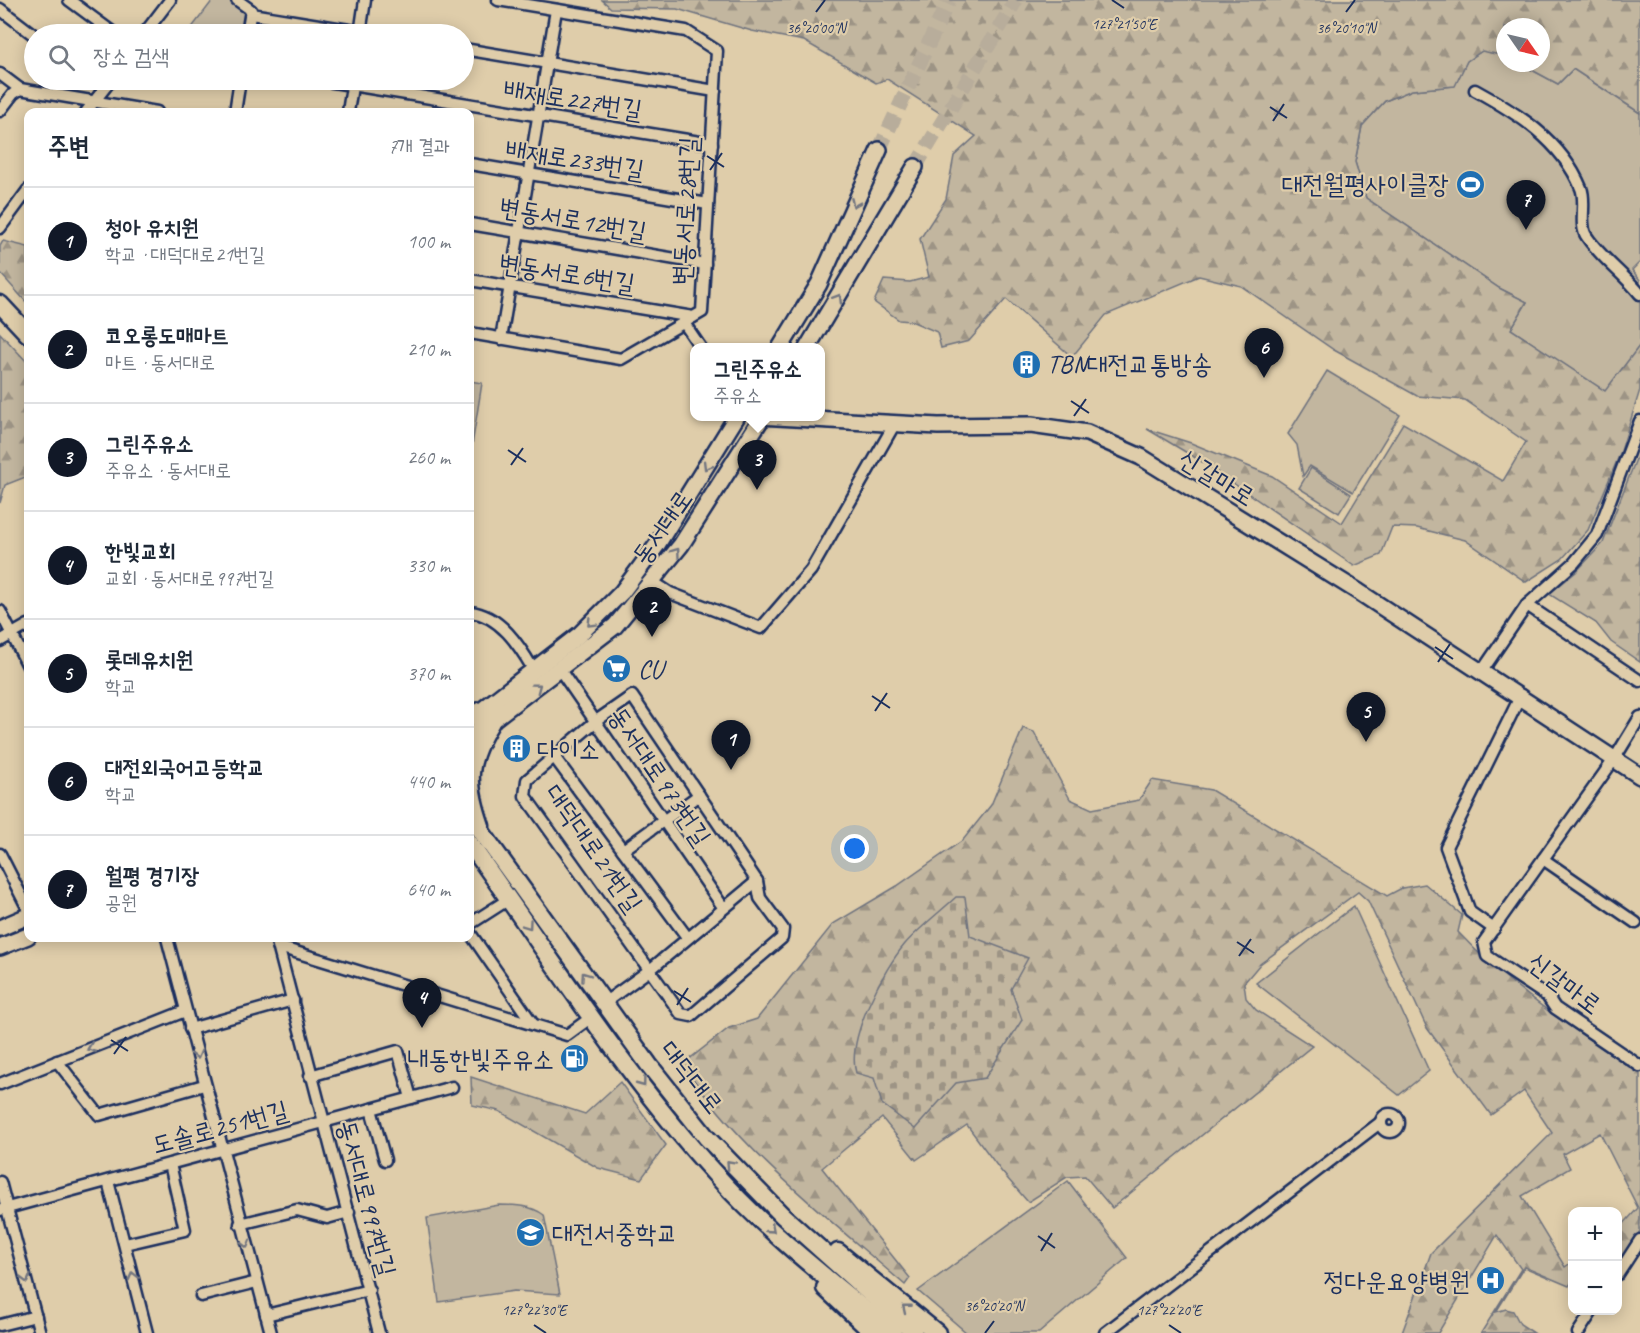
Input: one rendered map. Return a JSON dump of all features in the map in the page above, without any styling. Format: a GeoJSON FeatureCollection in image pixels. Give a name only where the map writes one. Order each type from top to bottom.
{"type":"FeatureCollection","features":[{"type":"Feature","properties":{"kind":"main road"},"geometry":{"type":"LineString","coordinates":[[0,304],[24,330]]}},
{"type":"Feature","properties":{"kind":"main road"},"geometry":{"type":"LineString","coordinates":[[474,760],[478,717]]}},
{"type":"Feature","properties":{"kind":"main road"},"geometry":{"type":"LineString","coordinates":[[474,805],[483,832]]}},
{"type":"Feature","properties":{"kind":"main road","name":"대덕대로"},"geometry":{"type":"LineString","coordinates":[[474,821],[676,1100],[730,1164],[819,1246],[831,1245],[862,1298],[894,1333]]}},
{"type":"Feature","properties":{"kind":"main road","name":"대덕대로"},"geometry":{"type":"LineString","coordinates":[[474,849],[593,1017],[663,1111],[718,1177],[772,1230],[808,1260],[914,1333]]}},
{"type":"Feature","properties":{"kind":"main road"},"geometry":{"type":"LineString","coordinates":[[862,1298],[873,1333]]}},
{"type":"Feature","properties":{"kind":"main road"},"geometry":{"type":"LineString","coordinates":[[862,1298],[937,1333]]}},
{"type":"Feature","properties":{"kind":"street"},"geometry":{"type":"LineString","coordinates":[[69,0],[101,24]]}},
{"type":"Feature","properties":{"kind":"street"},"geometry":{"type":"LineString","coordinates":[[152,24],[167,4],[155,0]]}},
{"type":"Feature","properties":{"kind":"street"},"geometry":{"type":"LineString","coordinates":[[237,0],[251,10],[249,24]]}},
{"type":"Feature","properties":{"kind":"street"},"geometry":{"type":"LineString","coordinates":[[361,24],[365,0]]}},
{"type":"Feature","properties":{"kind":"street","name":"변동서로28번길"},"geometry":{"type":"LineString","coordinates":[[498,0],[686,31],[717,51],[702,312],[689,320]]}},
{"type":"Feature","properties":{"kind":"street"},"geometry":{"type":"LineString","coordinates":[[0,9],[24,27]]}},
{"type":"Feature","properties":{"kind":"street"},"geometry":{"type":"LineString","coordinates":[[501,339],[556,10]]}},
{"type":"Feature","properties":{"kind":"street"},"geometry":{"type":"LineString","coordinates":[[251,14],[308,24]]}},
{"type":"Feature","properties":{"kind":"street"},"geometry":{"type":"LineString","coordinates":[[474,51],[715,91]]}},
{"type":"Feature","properties":{"kind":"street"},"geometry":{"type":"LineString","coordinates":[[0,74],[24,90]]}},
{"type":"Feature","properties":{"kind":"street"},"geometry":{"type":"LineString","coordinates":[[0,111],[13,94],[20,89]]}},
{"type":"Feature","properties":{"kind":"street"},"geometry":{"type":"LineString","coordinates":[[26,90],[132,108]]}},
{"type":"Feature","properties":{"kind":"street"},"geometry":{"type":"LineString","coordinates":[[89,108],[103,90]]}},
{"type":"Feature","properties":{"kind":"street"},"geometry":{"type":"LineString","coordinates":[[236,108],[238,90]]}},
{"type":"Feature","properties":{"kind":"street"},"geometry":{"type":"LineString","coordinates":[[349,108],[352,90]]}},
{"type":"Feature","properties":{"kind":"street","name":"배재로227번길"},"geometry":{"type":"LineString","coordinates":[[397,90],[712,144]]}},
{"type":"Feature","properties":{"kind":"street"},"geometry":{"type":"LineString","coordinates":[[1475,90],[1510,109],[1537,129],[1568,164],[1582,189],[1585,236],[1640,294]]}},
{"type":"Feature","properties":{"kind":"street"},"geometry":{"type":"LineString","coordinates":[[783,343],[819,284],[879,150]]}},
{"type":"Feature","properties":{"kind":"street","name":"배재로233번길"},"geometry":{"type":"LineString","coordinates":[[474,165],[708,204]]}},
{"type":"Feature","properties":{"kind":"street"},"geometry":{"type":"LineString","coordinates":[[810,343],[915,167]]}},
{"type":"Feature","properties":{"kind":"street"},"geometry":{"type":"LineString","coordinates":[[0,228],[23,205]]}},
{"type":"Feature","properties":{"kind":"street","name":"변동서로12번길"},"geometry":{"type":"LineString","coordinates":[[474,225],[705,264]]}},
{"type":"Feature","properties":{"kind":"street","name":"변동서로6번길"},"geometry":{"type":"LineString","coordinates":[[474,281],[689,320]]}},
{"type":"Feature","properties":{"kind":"street"},"geometry":{"type":"LineString","coordinates":[[474,334],[621,359],[689,320],[699,343]]}},
{"type":"Feature","properties":{"kind":"street","name":"신갈마로"},"geometry":{"type":"LineString","coordinates":[[825,419],[894,425],[1031,425],[1087,433],[1141,457],[1482,671],[1640,776]]}},
{"type":"Feature","properties":{"kind":"street","name":"동서대로"},"geometry":{"type":"LineString","coordinates":[[478,717],[533,669],[579,635],[622,592],[657,546],[735,421]]}},
{"type":"Feature","properties":{"kind":"street","name":"동서대로"},"geometry":{"type":"LineString","coordinates":[[478,717],[560,670],[615,626],[681,545],[758,421]]}},
{"type":"Feature","properties":{"kind":"street"},"geometry":{"type":"LineString","coordinates":[[1482,671],[1527,605],[1574,563],[1597,535],[1640,421]]}},
{"type":"Feature","properties":{"kind":"street"},"geometry":{"type":"LineString","coordinates":[[653,582],[670,593],[761,628],[811,570],[894,425]]}},
{"type":"Feature","properties":{"kind":"street"},"geometry":{"type":"LineString","coordinates":[[1527,605],[1640,681]]}},
{"type":"Feature","properties":{"kind":"street"},"geometry":{"type":"LineString","coordinates":[[0,611],[24,658]]}},
{"type":"Feature","properties":{"kind":"street"},"geometry":{"type":"LineString","coordinates":[[474,613],[482,614],[517,641],[533,669]]}},
{"type":"Feature","properties":{"kind":"street"},"geometry":{"type":"LineString","coordinates":[[0,640],[24,627]]}},
{"type":"Feature","properties":{"kind":"street","name":"동서대로973번길"},"geometry":{"type":"LineString","coordinates":[[560,670],[662,822],[723,907]]}},
{"type":"Feature","properties":{"kind":"street","name":"대덕대로21번길"},"geometry":{"type":"LineString","coordinates":[[632,696],[757,881],[760,898],[783,929],[782,938],[691,1016],[681,1014],[525,796],[527,780],[596,721],[632,696]]}},
{"type":"Feature","properties":{"kind":"street"},"geometry":{"type":"LineString","coordinates":[[1494,929],[1470,912],[1446,847],[1521,696]]}},
{"type":"Feature","properties":{"kind":"street","name":"신갈마로"},"geometry":{"type":"LineString","coordinates":[[1640,717],[1615,758],[1484,942],[1487,956],[1546,996],[1555,1008],[1640,1065]]}},
{"type":"Feature","properties":{"kind":"street","name":"대덕대로21번길"},"geometry":{"type":"LineString","coordinates":[[555,758],[687,937]]}},
{"type":"Feature","properties":{"kind":"street"},"geometry":{"type":"LineString","coordinates":[[623,850],[699,795]]}},
{"type":"Feature","properties":{"kind":"street"},"geometry":{"type":"LineString","coordinates":[[0,854],[24,901]]}},
{"type":"Feature","properties":{"kind":"street"},"geometry":{"type":"LineString","coordinates":[[1543,859],[1636,923]]}},
{"type":"Feature","properties":{"kind":"street"},"geometry":{"type":"LineString","coordinates":[[604,1003],[651,969],[757,881]]}},
{"type":"Feature","properties":{"kind":"street"},"geometry":{"type":"LineString","coordinates":[[474,921],[509,899]]}},
{"type":"Feature","properties":{"kind":"street"},"geometry":{"type":"LineString","coordinates":[[0,928],[24,918]]}},
{"type":"Feature","properties":{"kind":"street"},"geometry":{"type":"LineString","coordinates":[[0,947],[24,938]]}},
{"type":"Feature","properties":{"kind":"street"},"geometry":{"type":"LineString","coordinates":[[474,939],[533,1024]]}},
{"type":"Feature","properties":{"kind":"street"},"geometry":{"type":"LineString","coordinates":[[168,942],[240,1224],[271,1333]]}},
{"type":"Feature","properties":{"kind":"street"},"geometry":{"type":"LineString","coordinates":[[278,942],[567,1035],[593,1017]]}},
{"type":"Feature","properties":{"kind":"street","name":"동서대로997번길"},"geometry":{"type":"LineString","coordinates":[[278,942],[322,1123],[379,1333]]}},
{"type":"Feature","properties":{"kind":"street"},"geometry":{"type":"LineString","coordinates":[[190,1029],[292,1000]]}},
{"type":"Feature","properties":{"kind":"street"},"geometry":{"type":"LineString","coordinates":[[0,1084],[185,1011]]}},
{"type":"Feature","properties":{"kind":"street"},"geometry":{"type":"LineString","coordinates":[[310,1076],[398,1051],[411,1098]]}},
{"type":"Feature","properties":{"kind":"street"},"geometry":{"type":"LineString","coordinates":[[57,1061],[99,1115],[204,1085]]}},
{"type":"Feature","properties":{"kind":"street","name":"도솔로251번길"},"geometry":{"type":"LineString","coordinates":[[4,1210],[452,1087]]}},
{"type":"Feature","properties":{"kind":"street"},"geometry":{"type":"LineString","coordinates":[[371,1109],[385,1160]]}},
{"type":"Feature","properties":{"kind":"street"},"geometry":{"type":"LineString","coordinates":[[1105,1333],[1381,1122]]}},
{"type":"Feature","properties":{"kind":"street"},"geometry":{"type":"LineString","coordinates":[[125,1244],[185,1230],[170,1164]]}},
{"type":"Feature","properties":{"kind":"street"},"geometry":{"type":"LineString","coordinates":[[108,1181],[147,1333]]}},
{"type":"Feature","properties":{"kind":"street"},"geometry":{"type":"LineString","coordinates":[[0,1182],[4,1210],[40,1333]]}},
{"type":"Feature","properties":{"kind":"street"},"geometry":{"type":"LineString","coordinates":[[240,1224],[297,1210],[327,1218],[348,1212]]}},
{"type":"Feature","properties":{"kind":"street"},"geometry":{"type":"LineString","coordinates":[[1622,1267],[1640,1240]]}},
{"type":"Feature","properties":{"kind":"street"},"geometry":{"type":"LineString","coordinates":[[201,1296],[257,1282]]}},
{"type":"Feature","properties":{"kind":"street"},"geometry":{"type":"LineString","coordinates":[[266,1316],[369,1290]]}},
{"type":"Feature","properties":{"kind":"street"},"geometry":{"type":"LineString","coordinates":[[1578,1333],[1590,1315]]}},
{"type":"Feature","properties":{"kind":"street"},"geometry":{"type":"LineString","coordinates":[[0,1325],[36,1316]]}},
{"type":"Feature","properties":{"kind":"green space"},"geometry":{"type":"Polygon","coordinates":[[[213,0],[231,0],[247,12],[245,24],[195,24],[213,0]]]}},
{"type":"Feature","properties":{"kind":"green space"},"geometry":{"type":"Polygon","coordinates":[[[602,0],[1640,0],[1640,113],[1573,69],[1558,84],[1536,72],[1550,72],[1550,18],[1496,18],[1496,54],[1482,51],[1467,61],[1455,86],[1412,90],[1385,101],[1362,126],[1355,162],[1366,198],[1499,288],[1527,302],[1511,329],[1605,391],[1640,345],[1640,390],[1621,451],[1588,530],[1562,559],[1526,582],[1465,540],[1417,528],[1392,527],[1381,555],[1354,566],[1199,460],[1147,429],[1191,443],[1272,476],[1342,523],[1403,423],[1503,481],[1526,442],[1465,400],[1417,396],[1334,350],[1241,286],[1199,276],[1106,315],[1072,357],[1006,299],[969,341],[941,348],[937,332],[911,321],[899,320],[874,302],[884,280],[910,282],[929,277],[920,239],[946,199],[954,156],[976,136],[887,79],[876,83],[804,41],[752,31],[677,9],[611,8],[602,0]]]}},
{"type":"Feature","properties":{"kind":"green space"},"geometry":{"type":"Polygon","coordinates":[[[1482,51],[1496,54],[1496,72],[1536,72],[1558,84],[1573,69],[1640,113],[1640,262],[1632,270],[1640,280],[1640,345],[1605,392],[1511,329],[1527,302],[1499,288],[1366,198],[1355,162],[1362,126],[1385,101],[1412,90],[1454,86],[1467,61],[1482,51]]]}},
{"type":"Feature","properties":{"kind":"green space"},"geometry":{"type":"Polygon","coordinates":[[[3,241],[24,246],[24,300],[0,273],[0,246],[3,241]]]}},
{"type":"Feature","properties":{"kind":"green space"},"geometry":{"type":"Polygon","coordinates":[[[0,333],[24,359],[24,478],[5,485],[0,503],[0,333]]]}},
{"type":"Feature","properties":{"kind":"green space"},"geometry":{"type":"Polygon","coordinates":[[[1327,371],[1400,415],[1353,492],[1310,466],[1303,476],[1297,445],[1288,434],[1327,371]]]}},
{"type":"Feature","properties":{"kind":"green space"},"geometry":{"type":"Polygon","coordinates":[[[474,382],[482,383],[474,433],[474,382]]]}},
{"type":"Feature","properties":{"kind":"green space"},"geometry":{"type":"Polygon","coordinates":[[[1640,449],[1640,662],[1611,642],[1596,623],[1549,594],[1576,572],[1603,543],[1640,449]]]}},
{"type":"Feature","properties":{"kind":"green space"},"geometry":{"type":"Polygon","coordinates":[[[1311,468],[1351,494],[1339,513],[1299,488],[1311,468]]]}},
{"type":"Feature","properties":{"kind":"green space"},"geometry":{"type":"Polygon","coordinates":[[[1023,728],[1034,732],[1070,799],[1092,809],[1139,800],[1152,780],[1211,790],[1387,896],[1402,888],[1425,884],[1462,915],[1458,932],[1478,953],[1522,991],[1640,1074],[1640,1231],[1622,1259],[1622,1226],[1638,1208],[1600,1133],[1563,1154],[1570,1168],[1522,1196],[1565,1267],[1568,1265],[1568,1286],[1524,1267],[1496,1312],[1506,1309],[1513,1311],[1520,1324],[1534,1333],[1481,1333],[1521,1269],[1497,1235],[1438,1333],[1402,1333],[1431,1253],[1552,1133],[1524,1091],[1491,1115],[1427,1028],[1368,901],[1358,892],[1260,964],[1244,983],[1246,998],[1256,1010],[1312,1046],[1112,1208],[1085,1176],[1067,1177],[1028,1202],[1001,1171],[967,1125],[916,1160],[882,1118],[822,1168],[910,1278],[905,1285],[786,1182],[731,1126],[683,1064],[729,1028],[757,1019],[833,924],[897,886],[963,840],[991,805],[1023,728]]]}},
{"type":"Feature","properties":{"kind":"green space"},"geometry":{"type":"Polygon","coordinates":[[[956,897],[965,897],[970,936],[1028,958],[1011,989],[1022,1020],[985,1078],[956,1083],[915,1129],[882,1104],[874,1078],[856,1073],[854,1059],[856,1042],[868,1006],[896,956],[917,932],[956,897]]]}},
{"type":"Feature","properties":{"kind":"green space"},"geometry":{"type":"Polygon","coordinates":[[[1354,906],[1429,1071],[1399,1095],[1256,983],[1354,906]]]}},
{"type":"Feature","properties":{"kind":"green space"},"geometry":{"type":"Polygon","coordinates":[[[471,1077],[585,1114],[620,1082],[666,1145],[641,1179],[598,1168],[499,1111],[472,1105],[471,1077]]]}},
{"type":"Feature","properties":{"kind":"green space"},"geometry":{"type":"Polygon","coordinates":[[[1068,1181],[1127,1258],[1039,1333],[967,1333],[918,1291],[1068,1181]]]}},
{"type":"Feature","properties":{"kind":"green space"},"geometry":{"type":"Polygon","coordinates":[[[499,1205],[528,1207],[544,1215],[560,1294],[514,1291],[439,1302],[427,1218],[499,1205]]]}},
{"type":"Feature","properties":{"kind":"tunnel"},"geometry":{"type":"LineString","coordinates":[[879,150],[949,0]]}},
{"type":"Feature","properties":{"kind":"tunnel"},"geometry":{"type":"LineString","coordinates":[[915,167],[1016,0]]}},
{"type":"Feature","properties":{"kind":"place","name":"대전월평사이클장"},"geometry":{"type":"Point","coordinates":[1470,184]}},
{"type":"Feature","properties":{"kind":"place","name":"월평 경기장"},"geometry":{"type":"Point","coordinates":[1526,230]}},
{"type":"Feature","properties":{"kind":"place","name":"TBN대전교통방송"},"geometry":{"type":"Point","coordinates":[1026,364]}},
{"type":"Feature","properties":{"kind":"place","name":"대전외국어고등학교"},"geometry":{"type":"Point","coordinates":[1264,378]}},
{"type":"Feature","properties":{"kind":"place","name":"그린주유소"},"geometry":{"type":"Point","coordinates":[757,490]}},
{"type":"Feature","properties":{"kind":"place","name":"코오롱도매마트"},"geometry":{"type":"Point","coordinates":[652,637]}},
{"type":"Feature","properties":{"kind":"place","name":"CU"},"geometry":{"type":"Point","coordinates":[617,669]}},
{"type":"Feature","properties":{"kind":"place","name":"롯데유치원"},"geometry":{"type":"Point","coordinates":[1366,742]}},
{"type":"Feature","properties":{"kind":"place","name":"다이소"},"geometry":{"type":"Point","coordinates":[516,749]}},
{"type":"Feature","properties":{"kind":"place","name":"청아 유치원"},"geometry":{"type":"Point","coordinates":[731,770]}},
{"type":"Feature","properties":{"kind":"place","name":"한빛교회"},"geometry":{"type":"Point","coordinates":[422,1028]}},
{"type":"Feature","properties":{"kind":"place","name":"내동한빛주유소"},"geometry":{"type":"Point","coordinates":[575,1059]}},
{"type":"Feature","properties":{"kind":"place","name":"대전서중학교"},"geometry":{"type":"Point","coordinates":[531,1233]}},
{"type":"Feature","properties":{"kind":"place","name":"정다운요양병원"},"geometry":{"type":"Point","coordinates":[1491,1281]}}]}
